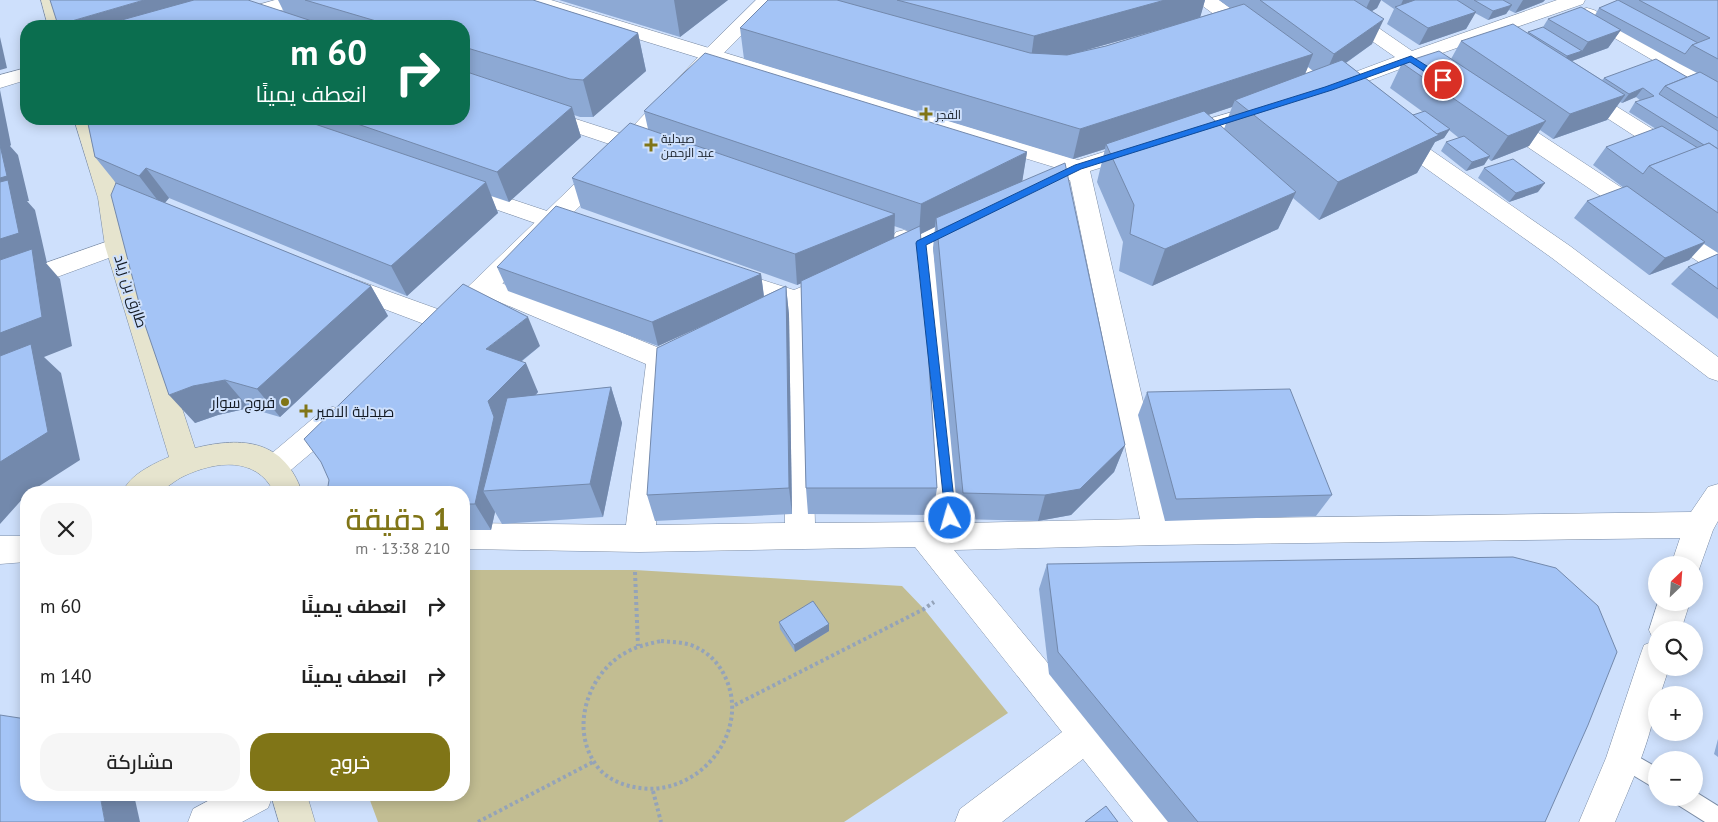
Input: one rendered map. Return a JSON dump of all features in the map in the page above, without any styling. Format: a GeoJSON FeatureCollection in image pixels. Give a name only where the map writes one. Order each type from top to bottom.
{"type":"FeatureCollection","features":[{"type":"Feature","properties":{"kind":"main road"},"geometry":{"type":"LineString","coordinates":[[50,0],[55,20]]}},
{"type":"Feature","properties":{"kind":"main road","name":"طارق بن زياد"},"geometry":{"type":"LineString","coordinates":[[86,125],[109,198],[116,246],[185,462]]}},
{"type":"Feature","properties":{"kind":"main road"},"geometry":{"type":"LineString","coordinates":[[145,486],[162,474],[185,462],[211,455],[236,453],[258,458],[275,467],[285,480],[286,486]]}},
{"type":"Feature","properties":{"kind":"main road"},"geometry":{"type":"LineString","coordinates":[[291,801],[297,822]]}},
{"type":"Feature","properties":{"kind":"street"},"geometry":{"type":"LineString","coordinates":[[217,20],[238,10],[296,0]]}},
{"type":"Feature","properties":{"kind":"street"},"geometry":{"type":"LineString","coordinates":[[531,0],[1078,167]]}},
{"type":"Feature","properties":{"kind":"street"},"geometry":{"type":"LineString","coordinates":[[1207,0],[1226,23],[1353,105]]}},
{"type":"Feature","properties":{"kind":"street"},"geometry":{"type":"LineString","coordinates":[[1326,0],[1436,75]]}},
{"type":"Feature","properties":{"kind":"street"},"geometry":{"type":"LineString","coordinates":[[1017,197],[1078,167],[1328,88],[1568,1],[1718,90]]}},
{"type":"Feature","properties":{"kind":"street"},"geometry":{"type":"LineString","coordinates":[[425,342],[448,323],[628,144],[711,55],[774,2]]}},
{"type":"Feature","properties":{"kind":"street"},"geometry":{"type":"LineString","coordinates":[[238,10],[266,20]]}},
{"type":"Feature","properties":{"kind":"street"},"geometry":{"type":"LineString","coordinates":[[1462,15],[1506,43]]}},
{"type":"Feature","properties":{"kind":"street"},"geometry":{"type":"LineString","coordinates":[[0,82],[20,76]]}},
{"type":"Feature","properties":{"kind":"street"},"geometry":{"type":"LineString","coordinates":[[1562,79],[1718,180]]}},
{"type":"Feature","properties":{"kind":"street"},"geometry":{"type":"LineString","coordinates":[[519,106],[666,157]]}},
{"type":"Feature","properties":{"kind":"street"},"geometry":{"type":"LineString","coordinates":[[1486,108],[1718,262]]}},
{"type":"Feature","properties":{"kind":"street"},"geometry":{"type":"LineString","coordinates":[[1377,122],[1561,252],[1718,371]]}},
{"type":"Feature","properties":{"kind":"street"},"geometry":{"type":"LineString","coordinates":[[1078,167],[1158,532]]}},
{"type":"Feature","properties":{"kind":"street"},"geometry":{"type":"LineString","coordinates":[[440,182],[597,236]]}},
{"type":"Feature","properties":{"kind":"street"},"geometry":{"type":"LineString","coordinates":[[109,198],[137,208]]}},
{"type":"Feature","properties":{"kind":"street"},"geometry":{"type":"LineString","coordinates":[[732,328],[921,243],[991,209]]}},
{"type":"Feature","properties":{"kind":"street"},"geometry":{"type":"LineString","coordinates":[[883,230],[921,243]]}},
{"type":"Feature","properties":{"kind":"street"},"geometry":{"type":"LineString","coordinates":[[921,243],[937,536],[961,582],[1156,822]]}},
{"type":"Feature","properties":{"kind":"street"},"geometry":{"type":"LineString","coordinates":[[0,289],[116,246]]}},
{"type":"Feature","properties":{"kind":"street"},"geometry":{"type":"LineString","coordinates":[[710,272],[795,300]]}},
{"type":"Feature","properties":{"kind":"street"},"geometry":{"type":"LineString","coordinates":[[320,275],[448,323]]}},
{"type":"Feature","properties":{"kind":"street"},"geometry":{"type":"LineString","coordinates":[[485,286],[669,355],[639,539]]}},
{"type":"Feature","properties":{"kind":"street"},"geometry":{"type":"LineString","coordinates":[[795,300],[800,537]]}},
{"type":"Feature","properties":{"kind":"street"},"geometry":{"type":"LineString","coordinates":[[275,467],[350,404]]}},
{"type":"Feature","properties":{"kind":"street"},"geometry":{"type":"LineString","coordinates":[[1691,556],[1709,525],[1718,496]]}},
{"type":"Feature","properties":{"kind":"street"},"geometry":{"type":"LineString","coordinates":[[470,536],[639,539],[1709,525]]}},
{"type":"Feature","properties":{"kind":"street"},"geometry":{"type":"LineString","coordinates":[[0,550],[20,549]]}},
{"type":"Feature","properties":{"kind":"street"},"geometry":{"type":"LineString","coordinates":[[1597,822],[1623,758],[1650,676]]}},
{"type":"Feature","properties":{"kind":"street"},"geometry":{"type":"LineString","coordinates":[[974,822],[1085,736]]}},
{"type":"Feature","properties":{"kind":"street"},"geometry":{"type":"LineString","coordinates":[[206,822],[244,801]]}},
{"type":"Feature","properties":{"kind":"lane"},"geometry":{"type":"LineString","coordinates":[[1623,758],[1648,774]]}},
{"type":"Feature","properties":{"kind":"lane"},"geometry":{"type":"LineString","coordinates":[[1699,806],[1718,818]]}},
{"type":"Feature","properties":{"kind":"path"},"geometry":{"type":"LineString","coordinates":[[635,570],[638,646]]}},
{"type":"Feature","properties":{"kind":"path"},"geometry":{"type":"LineString","coordinates":[[735,705],[924,609],[961,582]]}},
{"type":"Feature","properties":{"kind":"path"},"geometry":{"type":"LineString","coordinates":[[661,641],[684,643],[704,650],[720,665],[731,683],[735,705],[731,730],[720,753],[702,772],[678,785],[653,791],[629,787],[608,778],[593,762],[584,741],[582,718],[588,695],[600,674],[618,658],[638,646],[661,641]]}},
{"type":"Feature","properties":{"kind":"path"},"geometry":{"type":"LineString","coordinates":[[478,822],[593,762]]}},
{"type":"Feature","properties":{"kind":"path"},"geometry":{"type":"LineString","coordinates":[[653,791],[661,822]]}},
{"type":"Feature","properties":{"kind":"shaded area"},"geometry":{"type":"Polygon","coordinates":[[[470,570],[635,570],[902,586],[924,609],[1008,713],[844,822],[378,822],[370,801],[470,801],[470,570]]]}},
{"type":"Feature","properties":{"kind":"building"},"geometry":{"type":"Polygon","coordinates":[[[50,0],[144,0],[75,20],[56,20],[50,0]]]}},
{"type":"Feature","properties":{"kind":"building"},"geometry":{"type":"Polygon","coordinates":[[[194,0],[248,0],[309,20],[122,20],[194,0]]]}},
{"type":"Feature","properties":{"kind":"building"},"geometry":{"type":"Polygon","coordinates":[[[305,0],[533,0],[638,33],[583,80],[570,79],[470,49],[470,20],[373,20],[305,0]]]}},
{"type":"Feature","properties":{"kind":"building"},"geometry":{"type":"Polygon","coordinates":[[[768,0],[837,0],[1030,53],[1067,55],[1106,46],[1244,4],[1313,54],[1080,129],[740,28],[768,0]]]}},
{"type":"Feature","properties":{"kind":"building"},"geometry":{"type":"Polygon","coordinates":[[[897,0],[1165,0],[1034,36],[897,0]]]}},
{"type":"Feature","properties":{"kind":"building"},"geometry":{"type":"Polygon","coordinates":[[[1260,0],[1354,0],[1384,19],[1334,54],[1260,0]]]}},
{"type":"Feature","properties":{"kind":"building"},"geometry":{"type":"Polygon","coordinates":[[[1415,0],[1457,0],[1476,12],[1428,28],[1395,7],[1415,0]]]}},
{"type":"Feature","properties":{"kind":"building"},"geometry":{"type":"Polygon","coordinates":[[[1474,0],[1503,0],[1512,5],[1493,11],[1474,0]]]}},
{"type":"Feature","properties":{"kind":"building"},"geometry":{"type":"Polygon","coordinates":[[[1618,0],[1698,43],[1692,45],[1685,54],[1599,8],[1618,0]]]}},
{"type":"Feature","properties":{"kind":"building"},"geometry":{"type":"Polygon","coordinates":[[[1639,0],[1718,0],[1718,59],[1692,45],[1710,38],[1639,0]]]}},
{"type":"Feature","properties":{"kind":"building"},"geometry":{"type":"Polygon","coordinates":[[[1581,7],[1621,30],[1588,42],[1548,19],[1581,7]]]}},
{"type":"Feature","properties":{"kind":"building"},"geometry":{"type":"Polygon","coordinates":[[[1513,24],[1625,95],[1570,114],[1461,41],[1513,24]]]}},
{"type":"Feature","properties":{"kind":"building"},"geometry":{"type":"Polygon","coordinates":[[[1543,27],[1582,51],[1567,56],[1528,32],[1543,27]]]}},
{"type":"Feature","properties":{"kind":"building"},"geometry":{"type":"Polygon","coordinates":[[[1439,51],[1546,121],[1508,136],[1402,63],[1439,51]]]}},
{"type":"Feature","properties":{"kind":"building"},"geometry":{"type":"Polygon","coordinates":[[[705,53],[1027,152],[921,204],[644,111],[705,53]]]}},
{"type":"Feature","properties":{"kind":"building"},"geometry":{"type":"Polygon","coordinates":[[[1656,59],[1687,77],[1665,86],[1659,94],[1718,131],[1718,149],[1709,143],[1704,145],[1635,102],[1654,96],[1643,88],[1629,94],[1604,78],[1656,59]]]}},
{"type":"Feature","properties":{"kind":"building"},"geometry":{"type":"Polygon","coordinates":[[[1342,60],[1439,135],[1338,182],[1235,100],[1342,60]]]}},
{"type":"Feature","properties":{"kind":"building"},"geometry":{"type":"Polygon","coordinates":[[[1700,72],[1718,82],[1718,118],[1665,86],[1700,72]]]}},
{"type":"Feature","properties":{"kind":"building"},"geometry":{"type":"Polygon","coordinates":[[[470,73],[572,107],[497,172],[360,125],[470,125],[470,73]]]}},
{"type":"Feature","properties":{"kind":"building"},"geometry":{"type":"Polygon","coordinates":[[[1204,111],[1296,192],[1165,249],[1130,234],[1134,205],[1106,144],[1204,111]]]}},
{"type":"Feature","properties":{"kind":"building"},"geometry":{"type":"Polygon","coordinates":[[[1425,111],[1450,129],[1437,134],[1413,115],[1425,111]]]}},
{"type":"Feature","properties":{"kind":"building"},"geometry":{"type":"Polygon","coordinates":[[[630,123],[895,214],[795,254],[572,178],[630,123]]]}},
{"type":"Feature","properties":{"kind":"building"},"geometry":{"type":"Polygon","coordinates":[[[88,125],[318,125],[486,182],[391,266],[146,168],[139,176],[95,157],[88,125]]]}},
{"type":"Feature","properties":{"kind":"building"},"geometry":{"type":"Polygon","coordinates":[[[1662,126],[1698,148],[1649,166],[1643,174],[1606,147],[1662,126]]]}},
{"type":"Feature","properties":{"kind":"building"},"geometry":{"type":"Polygon","coordinates":[[[1464,136],[1490,156],[1472,162],[1446,142],[1464,136]]]}},
{"type":"Feature","properties":{"kind":"building"},"geometry":{"type":"Polygon","coordinates":[[[1709,143],[1718,149],[1718,213],[1649,166],[1709,143]]]}},
{"type":"Feature","properties":{"kind":"building"},"geometry":{"type":"Polygon","coordinates":[[[0,145],[7,176],[0,178],[0,145]]]}},
{"type":"Feature","properties":{"kind":"building"},"geometry":{"type":"Polygon","coordinates":[[[1513,159],[1545,183],[1516,193],[1484,168],[1513,159]]]}},
{"type":"Feature","properties":{"kind":"building"},"geometry":{"type":"Polygon","coordinates":[[[1065,163],[1125,445],[1080,489],[1045,495],[963,493],[936,218],[1065,163]]]}},
{"type":"Feature","properties":{"kind":"building"},"geometry":{"type":"Polygon","coordinates":[[[8,180],[19,233],[0,239],[0,182],[8,180]]]}},
{"type":"Feature","properties":{"kind":"building"},"geometry":{"type":"Polygon","coordinates":[[[116,183],[371,286],[257,389],[225,380],[193,386],[169,395],[144,322],[111,195],[116,183]]]}},
{"type":"Feature","properties":{"kind":"building"},"geometry":{"type":"Polygon","coordinates":[[[1627,186],[1705,242],[1665,258],[1587,201],[1627,186]]]}},
{"type":"Feature","properties":{"kind":"building"},"geometry":{"type":"Polygon","coordinates":[[[556,206],[761,274],[652,322],[497,267],[556,206]]]}},
{"type":"Feature","properties":{"kind":"building"},"geometry":{"type":"Polygon","coordinates":[[[920,226],[937,488],[806,488],[801,281],[920,226]]]}},
{"type":"Feature","properties":{"kind":"building"},"geometry":{"type":"Polygon","coordinates":[[[32,249],[42,317],[0,333],[0,260],[32,249]]]}},
{"type":"Feature","properties":{"kind":"building"},"geometry":{"type":"Polygon","coordinates":[[[1718,254],[1718,289],[1688,267],[1718,254]]]}},
{"type":"Feature","properties":{"kind":"building"},"geometry":{"type":"Polygon","coordinates":[[[463,284],[528,317],[486,349],[526,363],[488,401],[494,417],[475,504],[470,504],[470,486],[328,486],[329,480],[321,462],[304,439],[463,284]]]}},
{"type":"Feature","properties":{"kind":"building"},"geometry":{"type":"Polygon","coordinates":[[[786,286],[789,488],[647,495],[657,348],[786,286]]]}},
{"type":"Feature","properties":{"kind":"building"},"geometry":{"type":"Polygon","coordinates":[[[31,344],[48,432],[0,462],[0,356],[31,344]]]}},
{"type":"Feature","properties":{"kind":"building"},"geometry":{"type":"Polygon","coordinates":[[[611,387],[590,484],[483,491],[507,398],[611,387]]]}},
{"type":"Feature","properties":{"kind":"building"},"geometry":{"type":"Polygon","coordinates":[[[1290,389],[1332,495],[1176,499],[1147,392],[1290,389]]]}},
{"type":"Feature","properties":{"kind":"building"},"geometry":{"type":"Polygon","coordinates":[[[1513,557],[1556,568],[1598,606],[1617,652],[1588,725],[1545,822],[1198,822],[1058,652],[1047,564],[1513,557]]]}},
{"type":"Feature","properties":{"kind":"building"},"geometry":{"type":"Polygon","coordinates":[[[813,601],[829,624],[794,645],[779,622],[813,601]]]}},
{"type":"Feature","properties":{"kind":"building"},"geometry":{"type":"Polygon","coordinates":[[[0,715],[20,718],[20,801],[101,801],[105,822],[0,822],[0,715]]]}},
{"type":"Feature","properties":{"kind":"building"},"geometry":{"type":"Polygon","coordinates":[[[1106,806],[1118,822],[1085,822],[1106,806]]]}},
{"type":"Feature","properties":{"kind":"place","name":"الفجر"},"geometry":{"type":"Point","coordinates":[926,114]}},
{"type":"Feature","properties":{"kind":"place","name":"صيدلية عبد الرحمن"},"geometry":{"type":"Point","coordinates":[651,145]}},
{"type":"Feature","properties":{"kind":"place","name":"فروج سوار"},"geometry":{"type":"Point","coordinates":[285,402]}},
{"type":"Feature","properties":{"kind":"place","name":"صيدلية الامير"},"geometry":{"type":"Point","coordinates":[306,411]}},
{"type":"Feature","properties":{"kind":"route"},"geometry":{"type":"LineString","coordinates":[[950,518],[921,243],[1078,167],[1328,88],[1411,58],[1443,80]]}}]}
